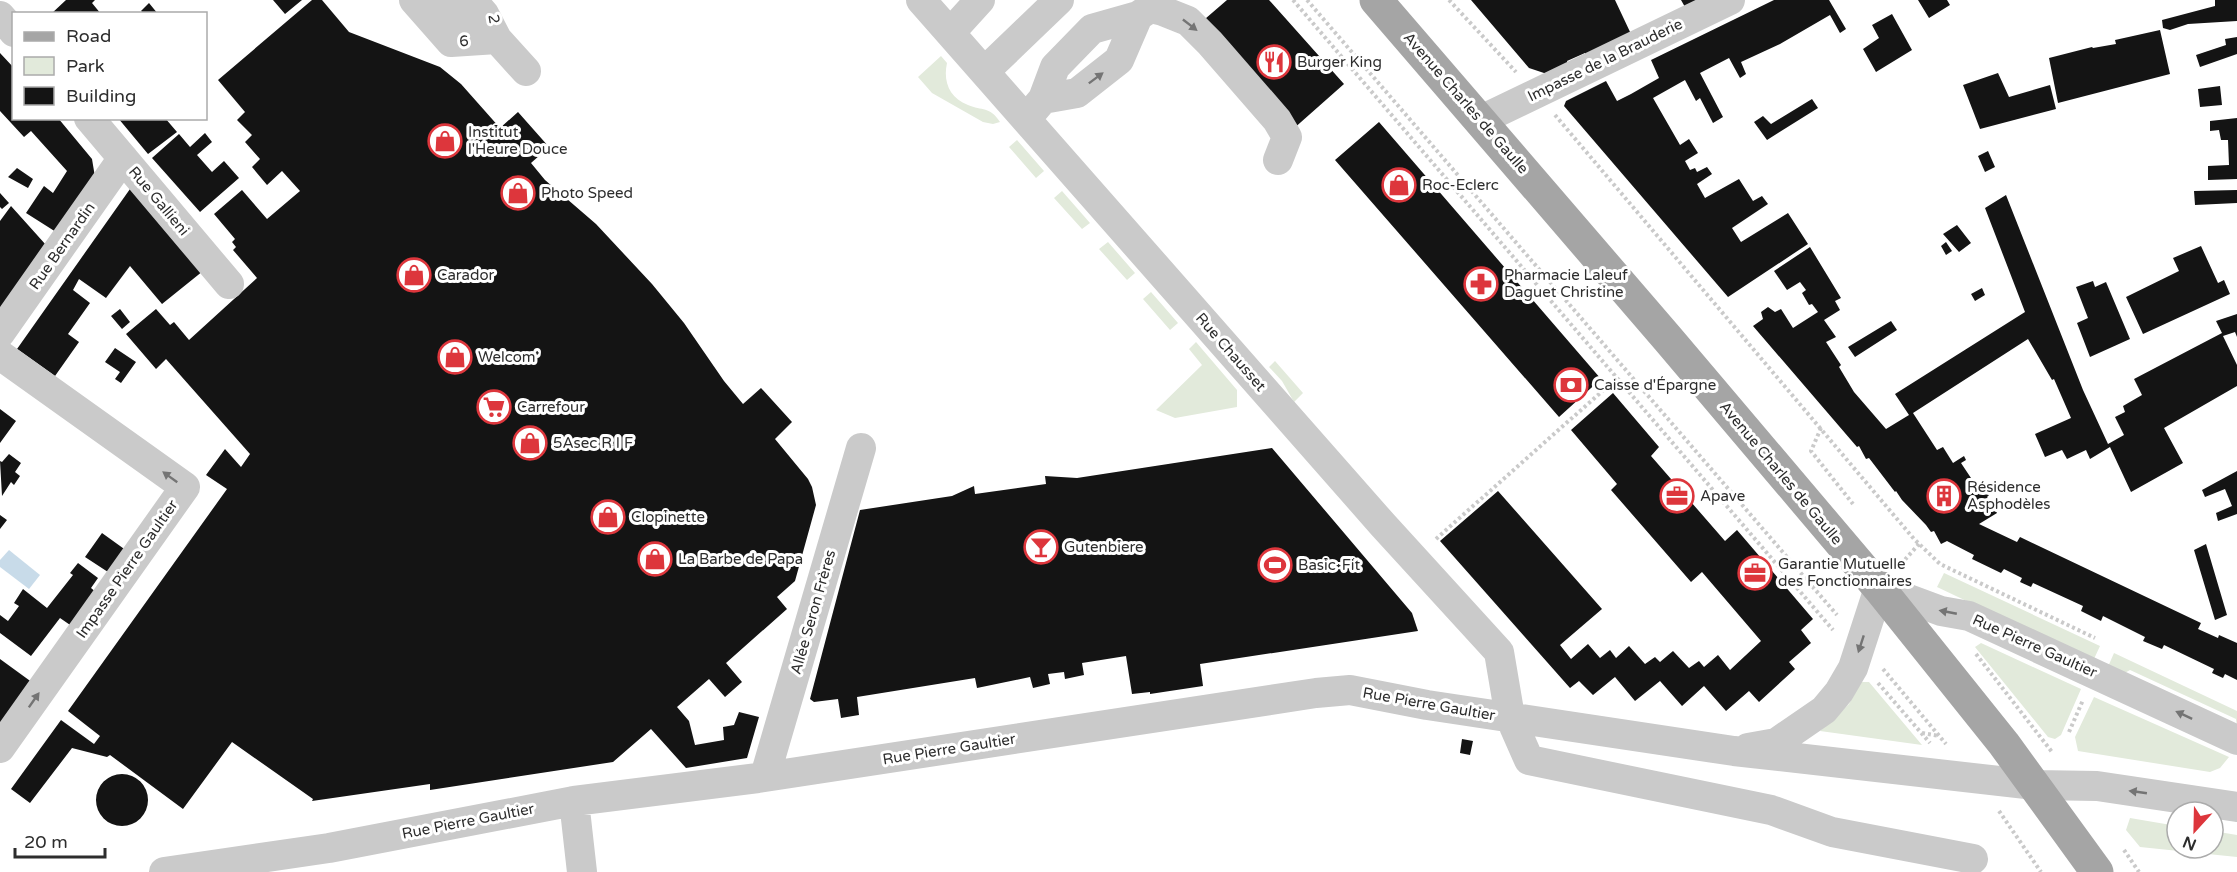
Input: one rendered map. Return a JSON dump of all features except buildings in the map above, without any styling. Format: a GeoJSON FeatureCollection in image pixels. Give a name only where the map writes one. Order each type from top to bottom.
{"type":"FeatureCollection","features":[{"type":"Feature","properties":{"kind":"main road","name":"Avenue Charles de Gaulle"},"geometry":{"type":"LineString","coordinates":[[1376,0],[1879,588],[2035,785],[2088,860]]}},
{"type":"Feature","properties":{"kind":"street","name":"6"},"geometry":{"type":"LineString","coordinates":[[414,0],[451,42],[497,39]]}},
{"type":"Feature","properties":{"kind":"street"},"geometry":{"type":"LineString","coordinates":[[428,0],[460,34],[497,39]]}},
{"type":"Feature","properties":{"kind":"street"},"geometry":{"type":"LineString","coordinates":[[444,0],[469,27],[497,39]]}},
{"type":"Feature","properties":{"kind":"street"},"geometry":{"type":"LineString","coordinates":[[471,0],[484,14],[497,39],[526,71]]}},
{"type":"Feature","properties":{"kind":"street","name":"2"},"geometry":{"type":"LineString","coordinates":[[486,0],[492,7],[497,39]]}},
{"type":"Feature","properties":{"kind":"street"},"geometry":{"type":"LineString","coordinates":[[497,39],[502,0]]}},
{"type":"Feature","properties":{"kind":"street","name":"Rue Chausset"},"geometry":{"type":"LineString","coordinates":[[921,0],[985,71],[1035,109],[1281,409],[1413,559],[1499,652],[1510,717],[1529,760],[1771,810],[1832,832],[1973,859]]}},
{"type":"Feature","properties":{"kind":"street"},"geometry":{"type":"LineString","coordinates":[[950,33],[980,0]]}},
{"type":"Feature","properties":{"kind":"street"},"geometry":{"type":"LineString","coordinates":[[985,71],[1059,0]]}},
{"type":"Feature","properties":{"kind":"street","name":"Impasse de la Brauderie"},"geometry":{"type":"LineString","coordinates":[[1481,120],[1730,0]]}},
{"type":"Feature","properties":{"kind":"street"},"geometry":{"type":"LineString","coordinates":[[1035,109],[1055,67],[1092,29],[1138,16],[1150,8],[1188,21],[1277,120],[1287,137],[1278,160]]}},
{"type":"Feature","properties":{"kind":"street"},"geometry":{"type":"LineString","coordinates":[[0,16],[12,30]]}},
{"type":"Feature","properties":{"kind":"street"},"geometry":{"type":"LineString","coordinates":[[1035,109],[1077,93],[1119,60],[1138,16]]}},
{"type":"Feature","properties":{"kind":"street","name":"Rue Gallieni"},"geometry":{"type":"LineString","coordinates":[[91,120],[229,284]]}},
{"type":"Feature","properties":{"kind":"street","name":"Rue Bernardin"},"geometry":{"type":"LineString","coordinates":[[0,333],[123,158]]}},
{"type":"Feature","properties":{"kind":"street","name":"Impasse Pierre Gaultier"},"geometry":{"type":"LineString","coordinates":[[0,355],[184,487],[0,748]]}},
{"type":"Feature","properties":{"kind":"street","name":"Allée Seron Frères"},"geometry":{"type":"LineString","coordinates":[[765,776],[861,448]]}},
{"type":"Feature","properties":{"kind":"street","name":"Rue Pierre Gaultier"},"geometry":{"type":"LineString","coordinates":[[1734,751],[1776,743],[1824,710],[1839,692],[1853,668],[1851,641],[1879,588],[1941,611],[1969,616],[2237,740]]}},
{"type":"Feature","properties":{"kind":"street","name":"Rue Pierre Gaultier"},"geometry":{"type":"LineString","coordinates":[[164,872],[331,860],[574,801],[765,776],[1316,693],[1350,690],[1427,705],[1734,751],[2035,785],[2097,786],[2237,807]]}},
{"type":"Feature","properties":{"kind":"street"},"geometry":{"type":"LineString","coordinates":[[574,801],[582,872]]}},
{"type":"Feature","properties":{"kind":"path"},"geometry":{"type":"LineString","coordinates":[[1293,0],[1617,378],[1851,641],[1939,736],[2025,847],[2041,872]]}},
{"type":"Feature","properties":{"kind":"path"},"geometry":{"type":"LineString","coordinates":[[1307,0],[1851,641]]}},
{"type":"Feature","properties":{"kind":"path"},"geometry":{"type":"LineString","coordinates":[[1449,0],[1536,93],[1919,544],[1940,564],[2099,640]]}},
{"type":"Feature","properties":{"kind":"path"},"geometry":{"type":"LineString","coordinates":[[1413,559],[1617,378]]}},
{"type":"Feature","properties":{"kind":"path"},"geometry":{"type":"LineString","coordinates":[[1901,564],[1919,544]]}},
{"type":"Feature","properties":{"kind":"path"},"geometry":{"type":"LineString","coordinates":[[1873,677],[1933,746]]}},
{"type":"Feature","properties":{"kind":"path"},"geometry":{"type":"LineString","coordinates":[[2069,732],[2083,699]]}},
{"type":"Feature","properties":{"kind":"path"},"geometry":{"type":"LineString","coordinates":[[1922,733],[1939,736]]}},
{"type":"Feature","properties":{"kind":"path"},"geometry":{"type":"LineString","coordinates":[[2135,866],[2139,872]]}},
{"type":"Feature","properties":{"kind":"green space"},"geometry":{"type":"Polygon","coordinates":[[[941,56],[947,63],[947,82],[956,98],[973,107],[993,113],[1000,122],[993,124],[983,122],[932,93],[918,77],[941,56]]]}},
{"type":"Feature","properties":{"kind":"green space"},"geometry":{"type":"Polygon","coordinates":[[[1017,140],[1044,171],[1036,178],[1009,147],[1017,140]]]}},
{"type":"Feature","properties":{"kind":"green space"},"geometry":{"type":"Polygon","coordinates":[[[1062,191],[1090,223],[1082,229],[1054,198],[1062,191]]]}},
{"type":"Feature","properties":{"kind":"green space"},"geometry":{"type":"Polygon","coordinates":[[[1108,242],[1135,273],[1127,280],[1099,249],[1108,242]]]}},
{"type":"Feature","properties":{"kind":"green space"},"geometry":{"type":"Polygon","coordinates":[[[1151,292],[1178,323],[1170,330],[1143,299],[1151,292]]]}},
{"type":"Feature","properties":{"kind":"green space"},"geometry":{"type":"Polygon","coordinates":[[[1196,342],[1237,390],[1237,407],[1175,418],[1156,410],[1202,365],[1189,349],[1196,342]]]}},
{"type":"Feature","properties":{"kind":"green space"},"geometry":{"type":"Polygon","coordinates":[[[1275,361],[1303,393],[1294,402],[1282,381],[1269,367],[1275,361]]]}},
{"type":"Feature","properties":{"kind":"green space"},"geometry":{"type":"Polygon","coordinates":[[[1944,573],[2100,646],[2093,661],[1937,587],[1944,573]]]}},
{"type":"Feature","properties":{"kind":"green space"},"geometry":{"type":"Polygon","coordinates":[[[1981,643],[2081,689],[2061,735],[2055,739],[2048,737],[1975,647],[1981,643]]]}},
{"type":"Feature","properties":{"kind":"green space"},"geometry":{"type":"Polygon","coordinates":[[[2114,653],[2237,711],[2237,727],[2236,719],[2130,670],[2121,675],[2107,669],[2114,653]]]}},
{"type":"Feature","properties":{"kind":"green space"},"geometry":{"type":"Polygon","coordinates":[[[1861,682],[1869,682],[1922,745],[1820,731],[1849,704],[1861,682]]]}},
{"type":"Feature","properties":{"kind":"green space"},"geometry":{"type":"Polygon","coordinates":[[[2094,697],[2229,757],[2220,768],[2210,772],[2078,751],[2075,737],[2094,697]]]}},
{"type":"Feature","properties":{"kind":"green space"},"geometry":{"type":"Polygon","coordinates":[[[2130,818],[2165,824],[2165,850],[2140,847],[2126,830],[2130,818]]]}},
{"type":"Feature","properties":{"kind":"green space"},"geometry":{"type":"Polygon","coordinates":[[[2225,833],[2237,835],[2237,857],[2225,856],[2225,833]]]}},
{"type":"Feature","properties":{"kind":"water"},"geometry":{"type":"Polygon","coordinates":[[[9,550],[40,575],[29,589],[0,567],[0,560],[9,550]]]}},
{"type":"Feature","properties":{"kind":"place","name":"Burger King"},"geometry":{"type":"Point","coordinates":[1274,62]}},
{"type":"Feature","properties":{"kind":"place","name":"Institut l'Heure Douce"},"geometry":{"type":"Point","coordinates":[445,141]}},
{"type":"Feature","properties":{"kind":"place","name":"Roc-Eclerc"},"geometry":{"type":"Point","coordinates":[1399,185]}},
{"type":"Feature","properties":{"kind":"place","name":"Photo Speed"},"geometry":{"type":"Point","coordinates":[518,193]}},
{"type":"Feature","properties":{"kind":"place","name":"Carador"},"geometry":{"type":"Point","coordinates":[414,275]}},
{"type":"Feature","properties":{"kind":"place","name":"Pharmacie Laleuf Daguet Christine"},"geometry":{"type":"Point","coordinates":[1481,284]}},
{"type":"Feature","properties":{"kind":"place","name":"Welcom'"},"geometry":{"type":"Point","coordinates":[455,357]}},
{"type":"Feature","properties":{"kind":"place","name":"Caisse d'Épargne"},"geometry":{"type":"Point","coordinates":[1571,385]}},
{"type":"Feature","properties":{"kind":"place","name":"Carrefour"},"geometry":{"type":"Point","coordinates":[494,407]}},
{"type":"Feature","properties":{"kind":"place","name":"5Asec R I F"},"geometry":{"type":"Point","coordinates":[530,443]}},
{"type":"Feature","properties":{"kind":"place","name":"Apave"},"geometry":{"type":"Point","coordinates":[1677,496]}},
{"type":"Feature","properties":{"kind":"place","name":"Résidence Asphodèles"},"geometry":{"type":"Point","coordinates":[1944,496]}},
{"type":"Feature","properties":{"kind":"place","name":"Clopinette"},"geometry":{"type":"Point","coordinates":[608,517]}},
{"type":"Feature","properties":{"kind":"place","name":"Gutenbiere"},"geometry":{"type":"Point","coordinates":[1041,547]}},
{"type":"Feature","properties":{"kind":"place","name":"La Barbe de Papa"},"geometry":{"type":"Point","coordinates":[655,559]}},
{"type":"Feature","properties":{"kind":"place","name":"Basic-Fit"},"geometry":{"type":"Point","coordinates":[1275,565]}},
{"type":"Feature","properties":{"kind":"place","name":"Garantie Mutuelle des Fonctionnaires"},"geometry":{"type":"Point","coordinates":[1755,573]}}]}
